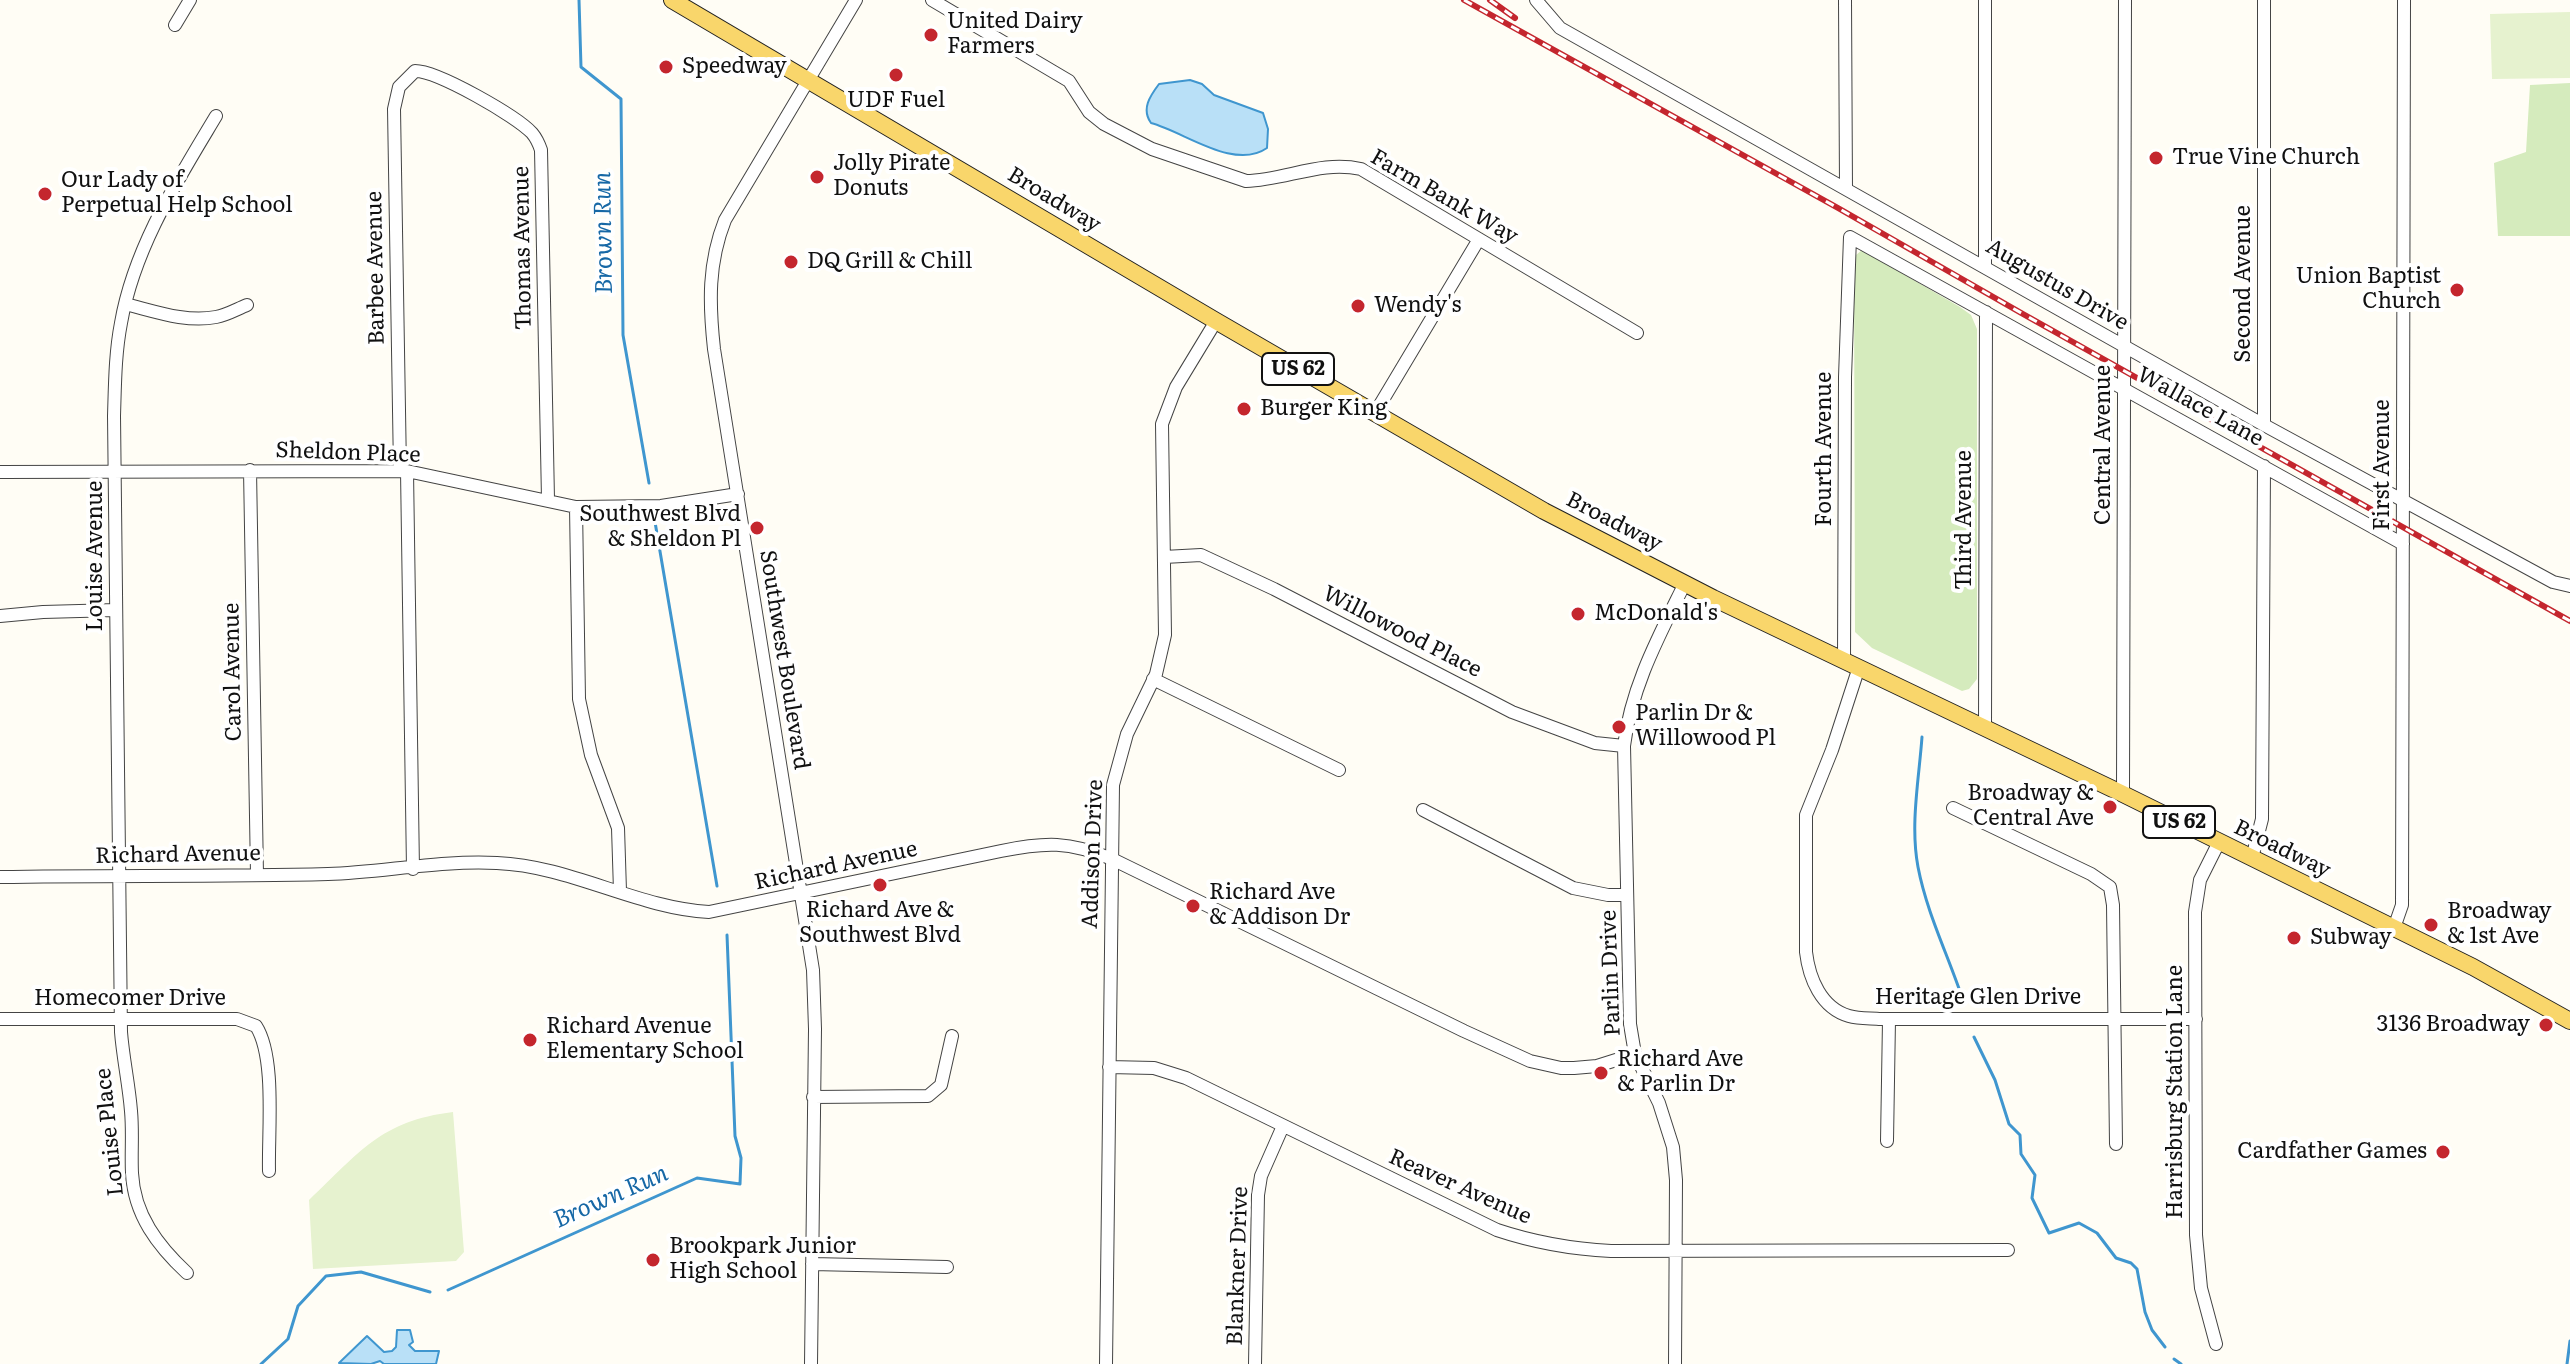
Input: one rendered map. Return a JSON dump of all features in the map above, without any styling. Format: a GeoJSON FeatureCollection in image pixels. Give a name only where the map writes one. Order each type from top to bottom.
{"type":"FeatureCollection","features":[{"type":"Feature","properties":{"kind":"main road","name":"Broadway"},"geometry":{"type":"LineString","coordinates":[[672,0],[1544,511],[1685,583],[2394,928],[2526,995],[2570,1021]]}},
{"type":"Feature","properties":{"kind":"street"},"geometry":{"type":"LineString","coordinates":[[175,25],[190,0]]}},
{"type":"Feature","properties":{"kind":"street","name":"Southwest Boulevard"},"geometry":{"type":"LineString","coordinates":[[811,1364],[814,992],[802,894],[710,310],[714,252],[735,201],[856,0]]}},
{"type":"Feature","properties":{"kind":"street","name":"Farm Bank Way"},"geometry":{"type":"LineString","coordinates":[[932,0],[1069,81],[1089,112],[1104,124],[1152,149],[1246,181],[1335,165],[1361,169],[1637,333]]}},
{"type":"Feature","properties":{"kind":"street","name":"Augustus Drive"},"geometry":{"type":"LineString","coordinates":[[1536,0],[1560,28],[2264,425],[2553,582],[2570,586]]}},
{"type":"Feature","properties":{"kind":"street"},"geometry":{"type":"LineString","coordinates":[[1845,0],[1846,188]]}},
{"type":"Feature","properties":{"kind":"street"},"geometry":{"type":"LineString","coordinates":[[1985,0],[1985,266]]}},
{"type":"Feature","properties":{"kind":"street","name":"Central Avenue"},"geometry":{"type":"LineString","coordinates":[[2123,794],[2125,0]]}},
{"type":"Feature","properties":{"kind":"street","name":"Second Avenue"},"geometry":{"type":"LineString","coordinates":[[2264,0],[2264,425]]}},
{"type":"Feature","properties":{"kind":"street","name":"First Avenue"},"geometry":{"type":"LineString","coordinates":[[2394,928],[2402,905],[2404,0]]}},
{"type":"Feature","properties":{"kind":"street","name":"Barbee Avenue"},"geometry":{"type":"LineString","coordinates":[[413,869],[394,109],[399,87],[415,71]]}},
{"type":"Feature","properties":{"kind":"street","name":"Thomas Avenue"},"geometry":{"type":"LineString","coordinates":[[415,71],[430,73],[515,120],[532,133],[541,150],[548,499]]}},
{"type":"Feature","properties":{"kind":"street","name":"Louise Avenue"},"geometry":{"type":"LineString","coordinates":[[121,1018],[115,371],[125,304],[151,231],[216,116]]}},
{"type":"Feature","properties":{"kind":"street","name":"Wallace Lane"},"geometry":{"type":"LineString","coordinates":[[1850,237],[2403,544]]}},
{"type":"Feature","properties":{"kind":"street","name":"Fourth Avenue"},"geometry":{"type":"LineString","coordinates":[[1850,237],[1845,377],[1852,664]]}},
{"type":"Feature","properties":{"kind":"street"},"geometry":{"type":"LineString","coordinates":[[1375,413],[1479,239]]}},
{"type":"Feature","properties":{"kind":"street"},"geometry":{"type":"LineString","coordinates":[[125,304],[177,316],[206,318],[218,317],[247,305]]}},
{"type":"Feature","properties":{"kind":"street","name":"Third Avenue"},"geometry":{"type":"LineString","coordinates":[[1985,728],[1986,312]]}},
{"type":"Feature","properties":{"kind":"street","name":"Addison Drive"},"geometry":{"type":"LineString","coordinates":[[1106,1364],[1113,785],[1127,734],[1153,679],[1165,635],[1162,424],[1176,387],[1216,321]]}},
{"type":"Feature","properties":{"kind":"street"},"geometry":{"type":"LineString","coordinates":[[2252,858],[2262,819],[2264,466]]}},
{"type":"Feature","properties":{"kind":"street","name":"Carol Avenue"},"geometry":{"type":"LineString","coordinates":[[250,470],[257,874]]}},
{"type":"Feature","properties":{"kind":"street","name":"Sheldon Place"},"geometry":{"type":"LineString","coordinates":[[0,472],[404,470],[576,507],[661,506],[738,494]]}},
{"type":"Feature","properties":{"kind":"street"},"geometry":{"type":"LineString","coordinates":[[576,507],[579,699],[591,755],[618,828],[620,891]]}},
{"type":"Feature","properties":{"kind":"street","name":"Willowood Place"},"geometry":{"type":"LineString","coordinates":[[1164,557],[1201,555],[1274,589],[1512,712],[1595,743],[1624,746]]}},
{"type":"Feature","properties":{"kind":"street","name":"Parlin Drive"},"geometry":{"type":"LineString","coordinates":[[1675,1364],[1676,1180],[1673,1147],[1659,1103],[1635,1054],[1628,990],[1624,746],[1626,725],[1642,674],[1685,583]]}},
{"type":"Feature","properties":{"kind":"street"},"geometry":{"type":"LineString","coordinates":[[0,616],[116,610]]}},
{"type":"Feature","properties":{"kind":"street","name":"Heritage Glen Drive"},"geometry":{"type":"LineString","coordinates":[[1852,664],[1832,750],[1806,815],[1808,973],[1825,1000],[1836,1010],[1850,1016],[1889,1020],[2196,1019]]}},
{"type":"Feature","properties":{"kind":"street"},"geometry":{"type":"LineString","coordinates":[[1153,679],[1339,770]]}},
{"type":"Feature","properties":{"kind":"street"},"geometry":{"type":"LineString","coordinates":[[1953,808],[2091,874],[2110,887],[2113,905],[2116,1144]]}},
{"type":"Feature","properties":{"kind":"street"},"geometry":{"type":"LineString","coordinates":[[1423,810],[1573,888],[1608,895],[1627,895]]}},
{"type":"Feature","properties":{"kind":"street","name":"Harrisburg Station Lane"},"geometry":{"type":"LineString","coordinates":[[2216,1344],[2201,1288],[2198,1257],[2196,895],[2219,842]]}},
{"type":"Feature","properties":{"kind":"street","name":"Richard Avenue"},"geometry":{"type":"LineString","coordinates":[[0,877],[329,874],[466,863],[518,865],[556,872],[692,911],[709,912],[1045,843],[1075,846],[1112,859],[1536,1063],[1574,1068],[1597,1066],[1635,1054]]}},
{"type":"Feature","properties":{"kind":"street","name":"Louise Place"},"geometry":{"type":"LineString","coordinates":[[121,1018],[131,1110],[135,1199],[154,1236],[187,1273]]}},
{"type":"Feature","properties":{"kind":"street","name":"Homecomer Drive"},"geometry":{"type":"LineString","coordinates":[[0,1019],[237,1019],[256,1026],[265,1046],[268,1073],[269,1171]]}},
{"type":"Feature","properties":{"kind":"street"},"geometry":{"type":"LineString","coordinates":[[1887,1141],[1889,1020]]}},
{"type":"Feature","properties":{"kind":"street"},"geometry":{"type":"LineString","coordinates":[[813,1097],[928,1096],[941,1085],[952,1036]]}},
{"type":"Feature","properties":{"kind":"street","name":"Reaver Avenue"},"geometry":{"type":"LineString","coordinates":[[1109,1067],[1154,1068],[1186,1078],[1497,1230],[1535,1243],[1572,1249],[1675,1251],[2008,1250]]}},
{"type":"Feature","properties":{"kind":"street","name":"Blankner Drive"},"geometry":{"type":"LineString","coordinates":[[1255,1364],[1258,1195],[1261,1176],[1283,1126]]}},
{"type":"Feature","properties":{"kind":"street"},"geometry":{"type":"LineString","coordinates":[[812,1264],[947,1267]]}},
{"type":"Feature","properties":{"kind":"green space"},"geometry":{"type":"Polygon","coordinates":[[[2570,12],[2570,78],[2492,79],[2490,14],[2570,12]]]}},
{"type":"Feature","properties":{"kind":"green space"},"geometry":{"type":"Polygon","coordinates":[[[2570,83],[2570,236],[2498,236],[2494,163],[2526,152],[2530,85],[2570,83]]]}},
{"type":"Feature","properties":{"kind":"green space"},"geometry":{"type":"Polygon","coordinates":[[[1862,250],[1960,307],[1971,315],[1977,329],[1977,679],[1969,689],[1962,691],[1872,648],[1855,632],[1854,262],[1862,250]]]}},
{"type":"Feature","properties":{"kind":"green space"},"geometry":{"type":"Polygon","coordinates":[[[453,1112],[464,1252],[456,1261],[313,1269],[309,1200],[358,1153],[389,1131],[428,1116],[453,1112]]]}},
{"type":"Feature","properties":{"kind":"water"},"geometry":{"type":"Polygon","coordinates":[[[1190,80],[1202,84],[1214,95],[1263,113],[1268,129],[1267,148],[1254,154],[1225,153],[1151,123],[1147,108],[1159,84],[1190,80]]]}},
{"type":"Feature","properties":{"kind":"water"},"geometry":{"type":"Polygon","coordinates":[[[397,1330],[410,1330],[413,1342],[409,1345],[415,1351],[439,1351],[436,1364],[384,1364],[380,1361],[371,1364],[339,1363],[367,1336],[384,1352],[392,1351],[396,1347],[397,1330]]]}},
{"type":"Feature","properties":{"kind":"waterway","name":"Brown Run"},"geometry":{"type":"LineString","coordinates":[[579,0],[581,67],[621,99],[623,335],[649,483]]}},
{"type":"Feature","properties":{"kind":"waterway","name":"Brown Run"},"geometry":{"type":"LineString","coordinates":[[655,522],[717,886]]}},
{"type":"Feature","properties":{"kind":"waterway"},"geometry":{"type":"LineString","coordinates":[[1922,737],[1915,818],[1918,867],[1933,919],[1964,1003]]}},
{"type":"Feature","properties":{"kind":"waterway","name":"Brown Run"},"geometry":{"type":"LineString","coordinates":[[448,1290],[697,1178],[740,1184],[741,1158],[735,1136],[727,935]]}},
{"type":"Feature","properties":{"kind":"waterway"},"geometry":{"type":"LineString","coordinates":[[1974,1037],[1995,1080],[2009,1124],[2020,1135],[2021,1154],[2035,1175],[2032,1198],[2049,1233],[2079,1223],[2097,1233],[2116,1258],[2131,1263],[2137,1269],[2145,1312],[2152,1330],[2165,1347]]}},
{"type":"Feature","properties":{"kind":"waterway","name":"Brown Run"},"geometry":{"type":"LineString","coordinates":[[261,1364],[288,1339],[298,1306],[326,1276],[361,1272],[430,1292]]}},
{"type":"Feature","properties":{"kind":"waterway"},"geometry":{"type":"LineString","coordinates":[[2567,1364],[2570,1341]]}},
{"type":"Feature","properties":{"kind":"waterway"},"geometry":{"type":"LineString","coordinates":[[2174,1359],[2181,1364]]}},
{"type":"Feature","properties":{"kind":"railway"},"geometry":{"type":"LineString","coordinates":[[1464,0],[2570,621]]}},
{"type":"Feature","properties":{"kind":"railway"},"geometry":{"type":"LineString","coordinates":[[1490,0],[1515,18]]}},
{"type":"Feature","properties":{"kind":"place","name":"United Dairy Farmers"},"geometry":{"type":"Point","coordinates":[931,35]}},
{"type":"Feature","properties":{"kind":"place","name":"Speedway"},"geometry":{"type":"Point","coordinates":[666,67]}},
{"type":"Feature","properties":{"kind":"place","name":"UDF Fuel"},"geometry":{"type":"Point","coordinates":[896,75]}},
{"type":"Feature","properties":{"kind":"place","name":"True Vine Church"},"geometry":{"type":"Point","coordinates":[2156,158]}},
{"type":"Feature","properties":{"kind":"place","name":"Jolly Pirate Donuts"},"geometry":{"type":"Point","coordinates":[817,177]}},
{"type":"Feature","properties":{"kind":"place","name":"Our Lady of Perpetual Help School"},"geometry":{"type":"Point","coordinates":[45,194]}},
{"type":"Feature","properties":{"kind":"place","name":"DQ Grill & Chill"},"geometry":{"type":"Point","coordinates":[791,262]}},
{"type":"Feature","properties":{"kind":"place","name":"Union Baptist Church"},"geometry":{"type":"Point","coordinates":[2457,290]}},
{"type":"Feature","properties":{"kind":"place","name":"Wendy's"},"geometry":{"type":"Point","coordinates":[1358,306]}},
{"type":"Feature","properties":{"kind":"place","name":"Burger King"},"geometry":{"type":"Point","coordinates":[1244,409]}},
{"type":"Feature","properties":{"kind":"place","name":"Southwest Blvd & Sheldon Pl"},"geometry":{"type":"Point","coordinates":[757,528]}},
{"type":"Feature","properties":{"kind":"place","name":"McDonald's"},"geometry":{"type":"Point","coordinates":[1578,614]}},
{"type":"Feature","properties":{"kind":"place","name":"Parlin Dr & Willowood Pl"},"geometry":{"type":"Point","coordinates":[1619,727]}},
{"type":"Feature","properties":{"kind":"place","name":"Broadway & Central Ave"},"geometry":{"type":"Point","coordinates":[2110,807]}},
{"type":"Feature","properties":{"kind":"place","name":"Richard Ave & Southwest Blvd"},"geometry":{"type":"Point","coordinates":[880,885]}},
{"type":"Feature","properties":{"kind":"place","name":"Richard Ave & Addison Dr"},"geometry":{"type":"Point","coordinates":[1193,906]}},
{"type":"Feature","properties":{"kind":"place","name":"Broadway & 1st Ave"},"geometry":{"type":"Point","coordinates":[2431,925]}},
{"type":"Feature","properties":{"kind":"place","name":"Subway"},"geometry":{"type":"Point","coordinates":[2294,938]}},
{"type":"Feature","properties":{"kind":"place","name":"3136 Broadway"},"geometry":{"type":"Point","coordinates":[2546,1025]}},
{"type":"Feature","properties":{"kind":"place","name":"Richard Avenue Elementary School"},"geometry":{"type":"Point","coordinates":[530,1040]}},
{"type":"Feature","properties":{"kind":"place","name":"Richard Ave & Parlin Dr"},"geometry":{"type":"Point","coordinates":[1601,1073]}},
{"type":"Feature","properties":{"kind":"place","name":"Cardfather Games"},"geometry":{"type":"Point","coordinates":[2443,1152]}},
{"type":"Feature","properties":{"kind":"place","name":"Brookpark Junior High School"},"geometry":{"type":"Point","coordinates":[653,1260]}}]}
